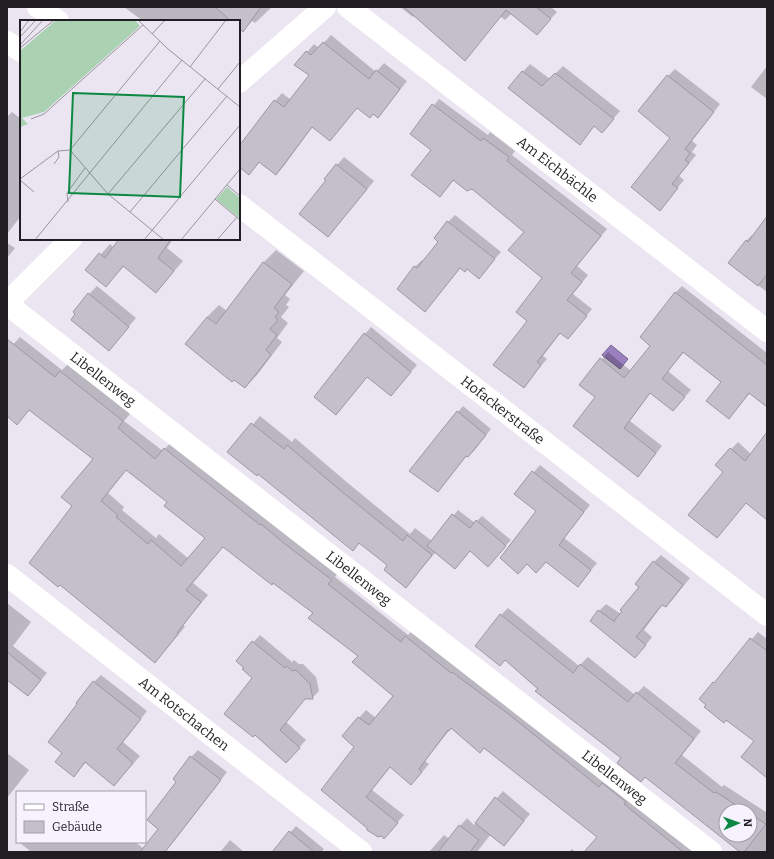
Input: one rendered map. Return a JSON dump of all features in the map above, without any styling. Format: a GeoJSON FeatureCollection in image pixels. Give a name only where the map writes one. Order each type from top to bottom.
{"type":"FeatureCollection","features":[{"type":"Feature","properties":{"kind":"street"},"geometry":{"type":"LineString","coordinates":[[38,7],[57,20]]}},
{"type":"Feature","properties":{"kind":"street"},"geometry":{"type":"LineString","coordinates":[[240,81],[325,7]]}},
{"type":"Feature","properties":{"kind":"street","name":"Am Eichbächle"},"geometry":{"type":"LineString","coordinates":[[348,7],[767,331]]}},
{"type":"Feature","properties":{"kind":"street"},"geometry":{"type":"LineString","coordinates":[[7,42],[20,50]]}},
{"type":"Feature","properties":{"kind":"street","name":"Hofackerstraße"},"geometry":{"type":"LineString","coordinates":[[240,206],[767,615]]}},
{"type":"Feature","properties":{"kind":"street"},"geometry":{"type":"LineString","coordinates":[[7,303],[70,240]]}},
{"type":"Feature","properties":{"kind":"street","name":"Libellenweg"},"geometry":{"type":"LineString","coordinates":[[7,303],[711,852]]}},
{"type":"Feature","properties":{"kind":"street","name":"Am Rotschachen"},"geometry":{"type":"LineString","coordinates":[[7,575],[361,852]]}},
{"type":"Feature","properties":{"kind":"shaded area"},"geometry":{"type":"Polygon","coordinates":[[[611,345],[628,359],[620,369],[602,355],[611,345]]]}},
{"type":"Feature","properties":{"kind":"building"},"geometry":{"type":"Polygon","coordinates":[[[215,7],[261,7],[243,32],[240,29],[240,20],[230,20],[215,7]]]}},
{"type":"Feature","properties":{"kind":"building"},"geometry":{"type":"Polygon","coordinates":[[[404,7],[536,7],[551,19],[537,35],[506,10],[465,61],[404,7]]]}},
{"type":"Feature","properties":{"kind":"building"},"geometry":{"type":"Polygon","coordinates":[[[323,42],[369,79],[376,70],[400,89],[378,118],[373,114],[370,118],[357,108],[330,141],[312,127],[276,175],[259,162],[249,175],[240,168],[240,145],[274,100],[284,107],[309,75],[294,65],[306,51],[311,55],[323,42]]]}},
{"type":"Feature","properties":{"kind":"building"},"geometry":{"type":"Polygon","coordinates":[[[522,71],[542,86],[555,73],[614,119],[602,133],[594,126],[580,145],[508,88],[522,71]]]}},
{"type":"Feature","properties":{"kind":"building"},"geometry":{"type":"Polygon","coordinates":[[[667,75],[714,112],[685,149],[690,153],[685,160],[689,163],[672,184],[678,188],[660,211],[631,187],[670,138],[638,111],[667,75]]]}},
{"type":"Feature","properties":{"kind":"building"},"geometry":{"type":"Polygon","coordinates":[[[432,104],[481,141],[483,138],[509,157],[507,161],[601,236],[571,273],[582,282],[567,300],[587,316],[568,339],[560,333],[537,362],[541,365],[524,388],[493,365],[527,321],[516,312],[542,278],[508,250],[524,232],[472,189],[467,191],[453,180],[440,197],[411,175],[431,150],[410,134],[432,104]]]}},
{"type":"Feature","properties":{"kind":"building"},"geometry":{"type":"Polygon","coordinates":[[[336,164],[367,189],[328,237],[299,214],[326,180],[324,179],[336,164]]]}},
{"type":"Feature","properties":{"kind":"building"},"geometry":{"type":"Polygon","coordinates":[[[767,216],[767,274],[758,286],[728,263],[746,240],[748,242],[767,216]]]}},
{"type":"Feature","properties":{"kind":"building"},"geometry":{"type":"Polygon","coordinates":[[[447,221],[495,259],[479,279],[467,269],[465,272],[460,268],[425,312],[397,289],[414,266],[417,268],[438,242],[434,238],[447,221]]]}},
{"type":"Feature","properties":{"kind":"building"},"geometry":{"type":"Polygon","coordinates":[[[118,240],[170,240],[158,258],[174,271],[156,293],[123,266],[106,287],[85,270],[99,253],[105,258],[118,240]]]}},
{"type":"Feature","properties":{"kind":"building"},"geometry":{"type":"Polygon","coordinates":[[[263,262],[292,284],[274,308],[279,312],[275,317],[278,320],[270,329],[277,335],[266,350],[271,355],[245,388],[234,380],[232,382],[185,344],[207,317],[216,324],[263,262]]]}},
{"type":"Feature","properties":{"kind":"building"},"geometry":{"type":"Polygon","coordinates":[[[675,292],[767,365],[767,407],[749,393],[729,419],[706,401],[721,382],[683,352],[662,379],[685,397],[673,411],[650,393],[624,428],[656,453],[638,477],[573,426],[595,397],[579,385],[600,358],[624,378],[650,346],[640,337],[675,292]]]}},
{"type":"Feature","properties":{"kind":"building"},"geometry":{"type":"Polygon","coordinates":[[[88,293],[129,327],[109,351],[71,320],[75,314],[73,312],[88,293]]]}},
{"type":"Feature","properties":{"kind":"building"},"geometry":{"type":"Polygon","coordinates":[[[364,333],[411,372],[391,396],[367,377],[336,415],[314,397],[364,333]]]}},
{"type":"Feature","properties":{"kind":"building"},"geometry":{"type":"Polygon","coordinates":[[[7,339],[55,377],[60,371],[123,421],[118,428],[155,459],[164,448],[260,525],[261,524],[332,580],[328,584],[401,642],[405,636],[451,673],[452,672],[511,716],[599,787],[602,783],[626,802],[624,804],[683,852],[584,852],[597,837],[484,748],[480,753],[451,728],[419,769],[422,772],[411,785],[390,767],[366,797],[398,823],[384,839],[381,836],[378,837],[367,830],[367,828],[321,790],[354,747],[342,736],[358,717],[369,725],[393,696],[352,662],[358,656],[308,618],[313,613],[273,583],[272,585],[223,547],[186,590],[201,602],[155,663],[60,585],[58,587],[29,563],[72,506],[61,497],[93,459],[29,410],[17,425],[7,416],[7,339]],[[126,470],[101,501],[118,515],[116,517],[148,544],[151,540],[181,566],[205,538],[164,506],[167,502],[126,470]]]}},
{"type":"Feature","properties":{"kind":"building"},"geometry":{"type":"Polygon","coordinates":[[[457,411],[486,435],[468,457],[466,456],[438,492],[409,471],[457,411]]]}},
{"type":"Feature","properties":{"kind":"building"},"geometry":{"type":"Polygon","coordinates":[[[251,423],[284,449],[287,445],[403,541],[407,535],[432,555],[406,588],[384,570],[387,565],[359,543],[353,551],[258,474],[257,476],[227,452],[251,423]]]}},
{"type":"Feature","properties":{"kind":"building"},"geometry":{"type":"Polygon","coordinates":[[[767,432],[767,520],[746,503],[717,538],[688,515],[723,472],[715,465],[730,448],[745,461],[767,432]]]}},
{"type":"Feature","properties":{"kind":"building"},"geometry":{"type":"Polygon","coordinates":[[[532,471],[584,512],[559,545],[591,570],[578,587],[546,562],[536,573],[527,564],[518,574],[500,558],[536,511],[514,494],[532,471]]]}},
{"type":"Feature","properties":{"kind":"building"},"geometry":{"type":"Polygon","coordinates":[[[452,514],[470,528],[476,520],[506,546],[488,567],[470,551],[455,569],[427,546],[452,514]]]}},
{"type":"Feature","properties":{"kind":"building"},"geometry":{"type":"Polygon","coordinates":[[[653,561],[683,585],[666,607],[662,605],[636,637],[646,645],[635,658],[590,621],[598,610],[615,622],[614,621],[622,611],[620,610],[639,587],[635,584],[653,561]]]}},
{"type":"Feature","properties":{"kind":"building"},"geometry":{"type":"Polygon","coordinates":[[[500,614],[573,673],[580,664],[628,702],[636,692],[694,739],[675,763],[714,793],[716,792],[733,803],[718,803],[718,835],[645,777],[641,782],[617,763],[621,758],[535,691],[538,689],[505,660],[500,666],[475,646],[500,614]]]}},
{"type":"Feature","properties":{"kind":"building"},"geometry":{"type":"Polygon","coordinates":[[[750,638],[767,651],[767,778],[741,757],[754,741],[726,720],[724,723],[704,707],[706,705],[699,699],[713,682],[714,683],[750,638]]]}},
{"type":"Feature","properties":{"kind":"building"},"geometry":{"type":"Polygon","coordinates":[[[252,641],[285,668],[287,666],[292,671],[296,670],[310,684],[313,699],[305,699],[280,730],[300,748],[286,763],[255,735],[253,737],[224,714],[252,678],[236,661],[252,641]]]}},
{"type":"Feature","properties":{"kind":"building"},"geometry":{"type":"Polygon","coordinates":[[[7,652],[41,680],[28,696],[7,680],[7,652]]]}},
{"type":"Feature","properties":{"kind":"building"},"geometry":{"type":"Polygon","coordinates":[[[93,681],[141,719],[117,749],[133,763],[114,786],[85,762],[74,777],[55,762],[62,753],[48,742],[93,681]]]}},
{"type":"Feature","properties":{"kind":"building"},"geometry":{"type":"Polygon","coordinates":[[[190,756],[221,780],[165,852],[140,852],[158,829],[147,820],[176,782],[173,779],[190,756]]]}},
{"type":"Feature","properties":{"kind":"building"},"geometry":{"type":"Polygon","coordinates":[[[495,797],[524,821],[504,846],[475,823],[495,797]]]}},
{"type":"Feature","properties":{"kind":"building"},"geometry":{"type":"Polygon","coordinates":[[[758,819],[766,824],[758,834],[758,819]]]}},
{"type":"Feature","properties":{"kind":"building"},"geometry":{"type":"Polygon","coordinates":[[[459,825],[479,840],[470,852],[438,852],[459,825]]]}},
{"type":"Feature","properties":{"kind":"building"},"geometry":{"type":"Polygon","coordinates":[[[289,831],[314,852],[272,852],[289,831]]]}},
{"type":"Feature","properties":{"kind":"building"},"geometry":{"type":"Polygon","coordinates":[[[729,843],[751,843],[744,852],[740,852],[729,843]]]}}]}
